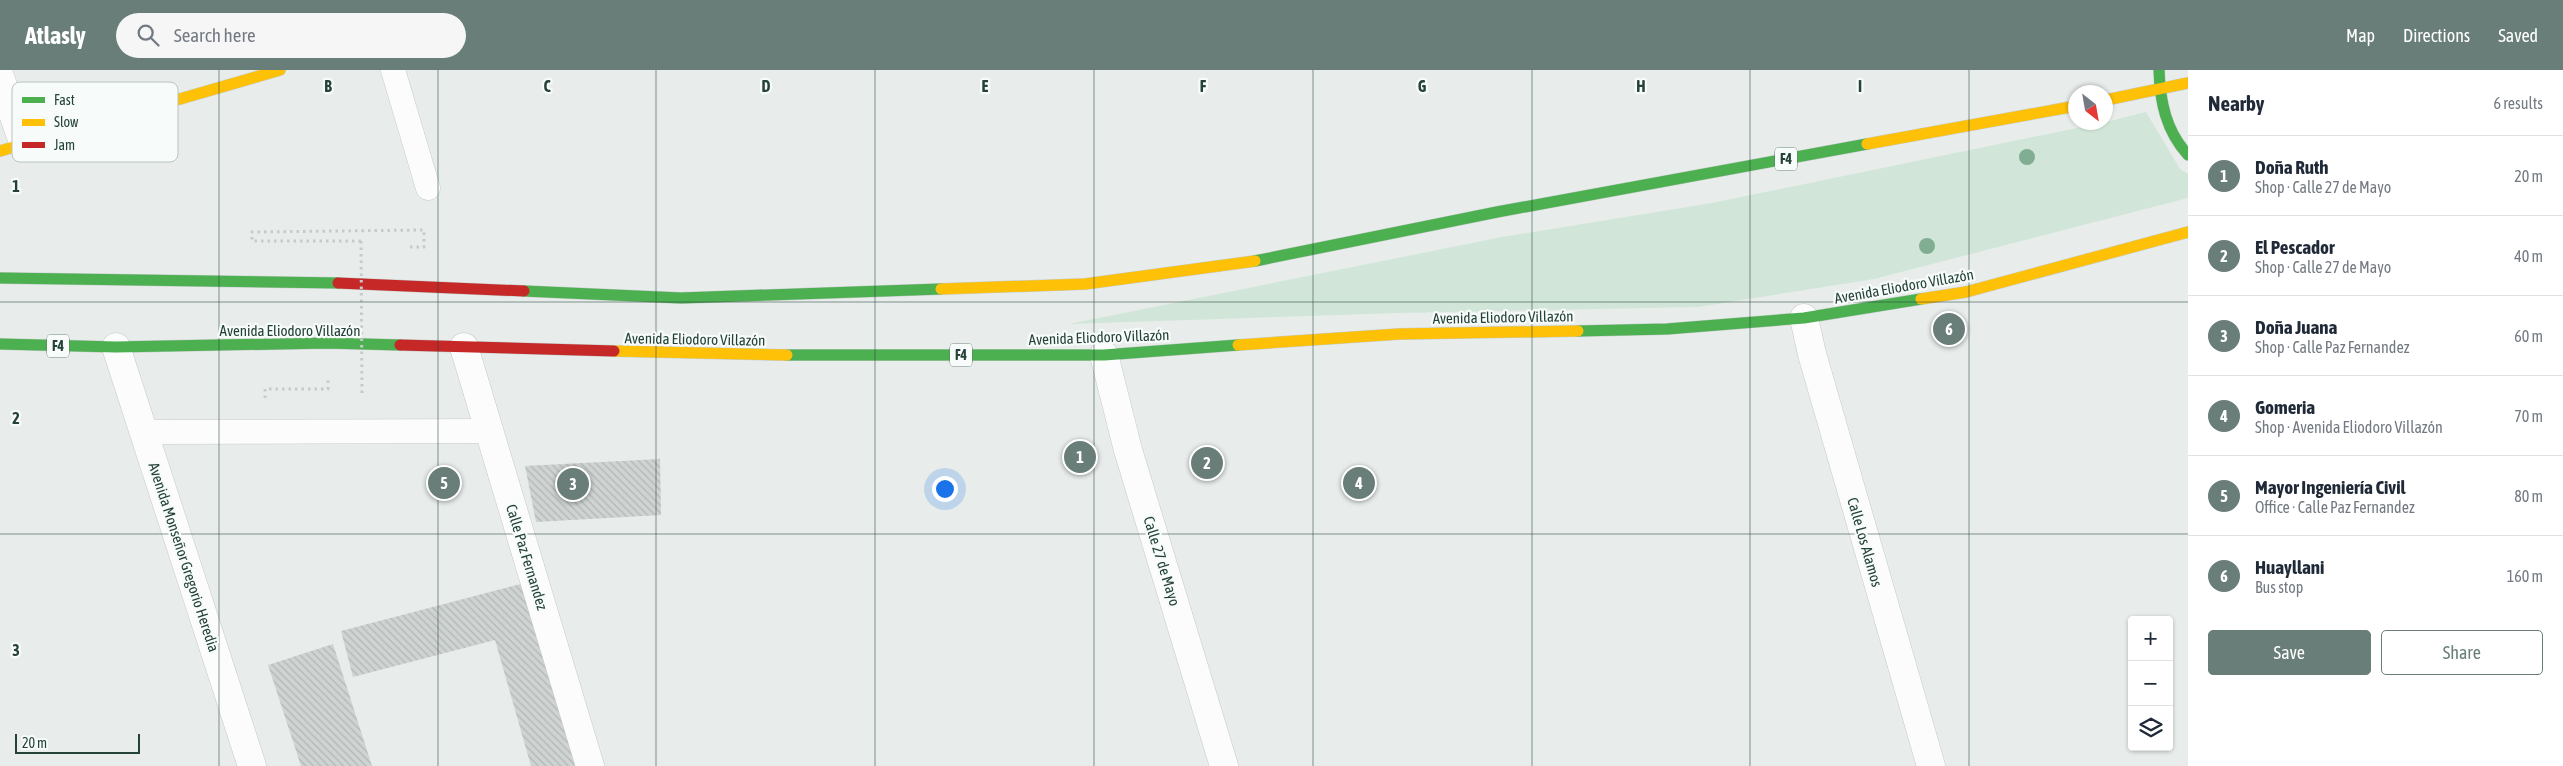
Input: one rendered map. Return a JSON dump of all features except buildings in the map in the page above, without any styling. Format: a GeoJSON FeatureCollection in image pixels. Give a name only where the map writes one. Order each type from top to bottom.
{"type":"FeatureCollection","features":[{"type":"Feature","properties":{"kind":"main road"},"geometry":{"type":"LineString","coordinates":[[178,100],[280,70]]}},
{"type":"Feature","properties":{"kind":"main road"},"geometry":{"type":"LineString","coordinates":[[2158,70],[2159,90],[2167,121],[2181,148],[2188,155]]}},
{"type":"Feature","properties":{"kind":"main road"},"geometry":{"type":"LineString","coordinates":[[2113,99],[2188,83]]}},
{"type":"Feature","properties":{"kind":"main road","name":"F4"},"geometry":{"type":"LineString","coordinates":[[0,278],[339,283],[681,298],[1084,284],[1235,265],[1497,212],[2068,107]]}},
{"type":"Feature","properties":{"kind":"main road","name":"Avenida Eliodoro Villazón"},"geometry":{"type":"LineString","coordinates":[[0,344],[116,348],[327,343],[738,355],[1104,355],[1399,334],[1667,329],[1804,318],[1966,292],[2188,232]]}},
{"type":"Feature","properties":{"kind":"street"},"geometry":{"type":"LineString","coordinates":[[0,77],[12,148]]}},
{"type":"Feature","properties":{"kind":"street","name":"Calle Los Alamos"},"geometry":{"type":"LineString","coordinates":[[1804,318],[1812,354],[1879,592],[1931,766]]}},
{"type":"Feature","properties":{"kind":"street","name":"Calle Paz Fernandez"},"geometry":{"type":"LineString","coordinates":[[464,347],[590,766]]}},
{"type":"Feature","properties":{"kind":"street","name":"Avenida Monseñor Gregorio Heredia"},"geometry":{"type":"LineString","coordinates":[[116,348],[252,766]]}},
{"type":"Feature","properties":{"kind":"street","name":"Calle 27 de Mayo"},"geometry":{"type":"LineString","coordinates":[[1104,355],[1128,450],[1224,766]]}},
{"type":"Feature","properties":{"kind":"lane"},"geometry":{"type":"LineString","coordinates":[[393,70],[428,188]]}},
{"type":"Feature","properties":{"kind":"lane"},"geometry":{"type":"LineString","coordinates":[[144,432],[489,431]]}},
{"type":"Feature","properties":{"kind":"path"},"geometry":{"type":"LineString","coordinates":[[362,395],[361,241],[252,241],[252,232],[424,230],[424,247],[405,247]]}},
{"type":"Feature","properties":{"kind":"path"},"geometry":{"type":"LineString","coordinates":[[358,248],[367,248]]}},
{"type":"Feature","properties":{"kind":"green space"},"geometry":{"type":"Polygon","coordinates":[[[2146,112],[2180,169],[2188,174],[2188,198],[1874,279],[1698,307],[1399,313],[1069,324],[1502,237],[1712,203],[2068,130],[2113,130],[2113,120],[2146,112]]]}},
{"type":"Feature","properties":{"kind":"traffic: fast"},"geometry":{"type":"LineString","coordinates":[[2159,70],[2163,105],[2169,126],[2180,146],[2188,155]]}},
{"type":"Feature","properties":{"kind":"traffic: fast"},"geometry":{"type":"LineString","coordinates":[[1255,261],[1497,212],[1867,144]]}},
{"type":"Feature","properties":{"kind":"traffic: fast"},"geometry":{"type":"LineString","coordinates":[[0,278],[338,283]]}},
{"type":"Feature","properties":{"kind":"traffic: fast"},"geometry":{"type":"LineString","coordinates":[[524,291],[681,298],[941,289]]}},
{"type":"Feature","properties":{"kind":"traffic: fast"},"geometry":{"type":"LineString","coordinates":[[1578,331],[1667,329],[1804,318],[1921,299]]}},
{"type":"Feature","properties":{"kind":"traffic: fast"},"geometry":{"type":"LineString","coordinates":[[0,344],[116,347],[327,343],[400,345]]}},
{"type":"Feature","properties":{"kind":"traffic: fast"},"geometry":{"type":"LineString","coordinates":[[787,355],[1104,355],[1238,345]]}},
{"type":"Feature","properties":{"kind":"traffic: slow"},"geometry":{"type":"LineString","coordinates":[[178,100],[280,70]]}},
{"type":"Feature","properties":{"kind":"traffic: slow"},"geometry":{"type":"LineString","coordinates":[[2113,99],[2188,83]]}},
{"type":"Feature","properties":{"kind":"traffic: slow"},"geometry":{"type":"LineString","coordinates":[[1867,144],[2068,107]]}},
{"type":"Feature","properties":{"kind":"traffic: slow"},"geometry":{"type":"LineString","coordinates":[[0,151],[12,148]]}},
{"type":"Feature","properties":{"kind":"traffic: slow"},"geometry":{"type":"LineString","coordinates":[[1921,299],[1966,292],[2188,232]]}},
{"type":"Feature","properties":{"kind":"traffic: slow"},"geometry":{"type":"LineString","coordinates":[[941,289],[1085,284],[1255,261]]}},
{"type":"Feature","properties":{"kind":"traffic: slow"},"geometry":{"type":"LineString","coordinates":[[1238,345],[1399,334],[1578,331]]}},
{"type":"Feature","properties":{"kind":"traffic: slow"},"geometry":{"type":"LineString","coordinates":[[614,351],[787,355]]}},
{"type":"Feature","properties":{"kind":"traffic: jam"},"geometry":{"type":"LineString","coordinates":[[338,283],[524,291]]}},
{"type":"Feature","properties":{"kind":"traffic: jam"},"geometry":{"type":"LineString","coordinates":[[400,345],[614,351]]}},
{"type":"Feature","properties":{"kind":"place","name":"Huayllani"},"geometry":{"type":"Point","coordinates":[1949,329]}},
{"type":"Feature","properties":{"kind":"place","name":"Doña Ruth"},"geometry":{"type":"Point","coordinates":[1080,457]}},
{"type":"Feature","properties":{"kind":"place","name":"El Pescador"},"geometry":{"type":"Point","coordinates":[1207,463]}},
{"type":"Feature","properties":{"kind":"place","name":"Mayor Ingeniería Civil"},"geometry":{"type":"Point","coordinates":[444,483]}},
{"type":"Feature","properties":{"kind":"place","name":"Gomeria"},"geometry":{"type":"Point","coordinates":[1359,483]}},
{"type":"Feature","properties":{"kind":"place","name":"Doña Juana"},"geometry":{"type":"Point","coordinates":[573,484]}}]}
